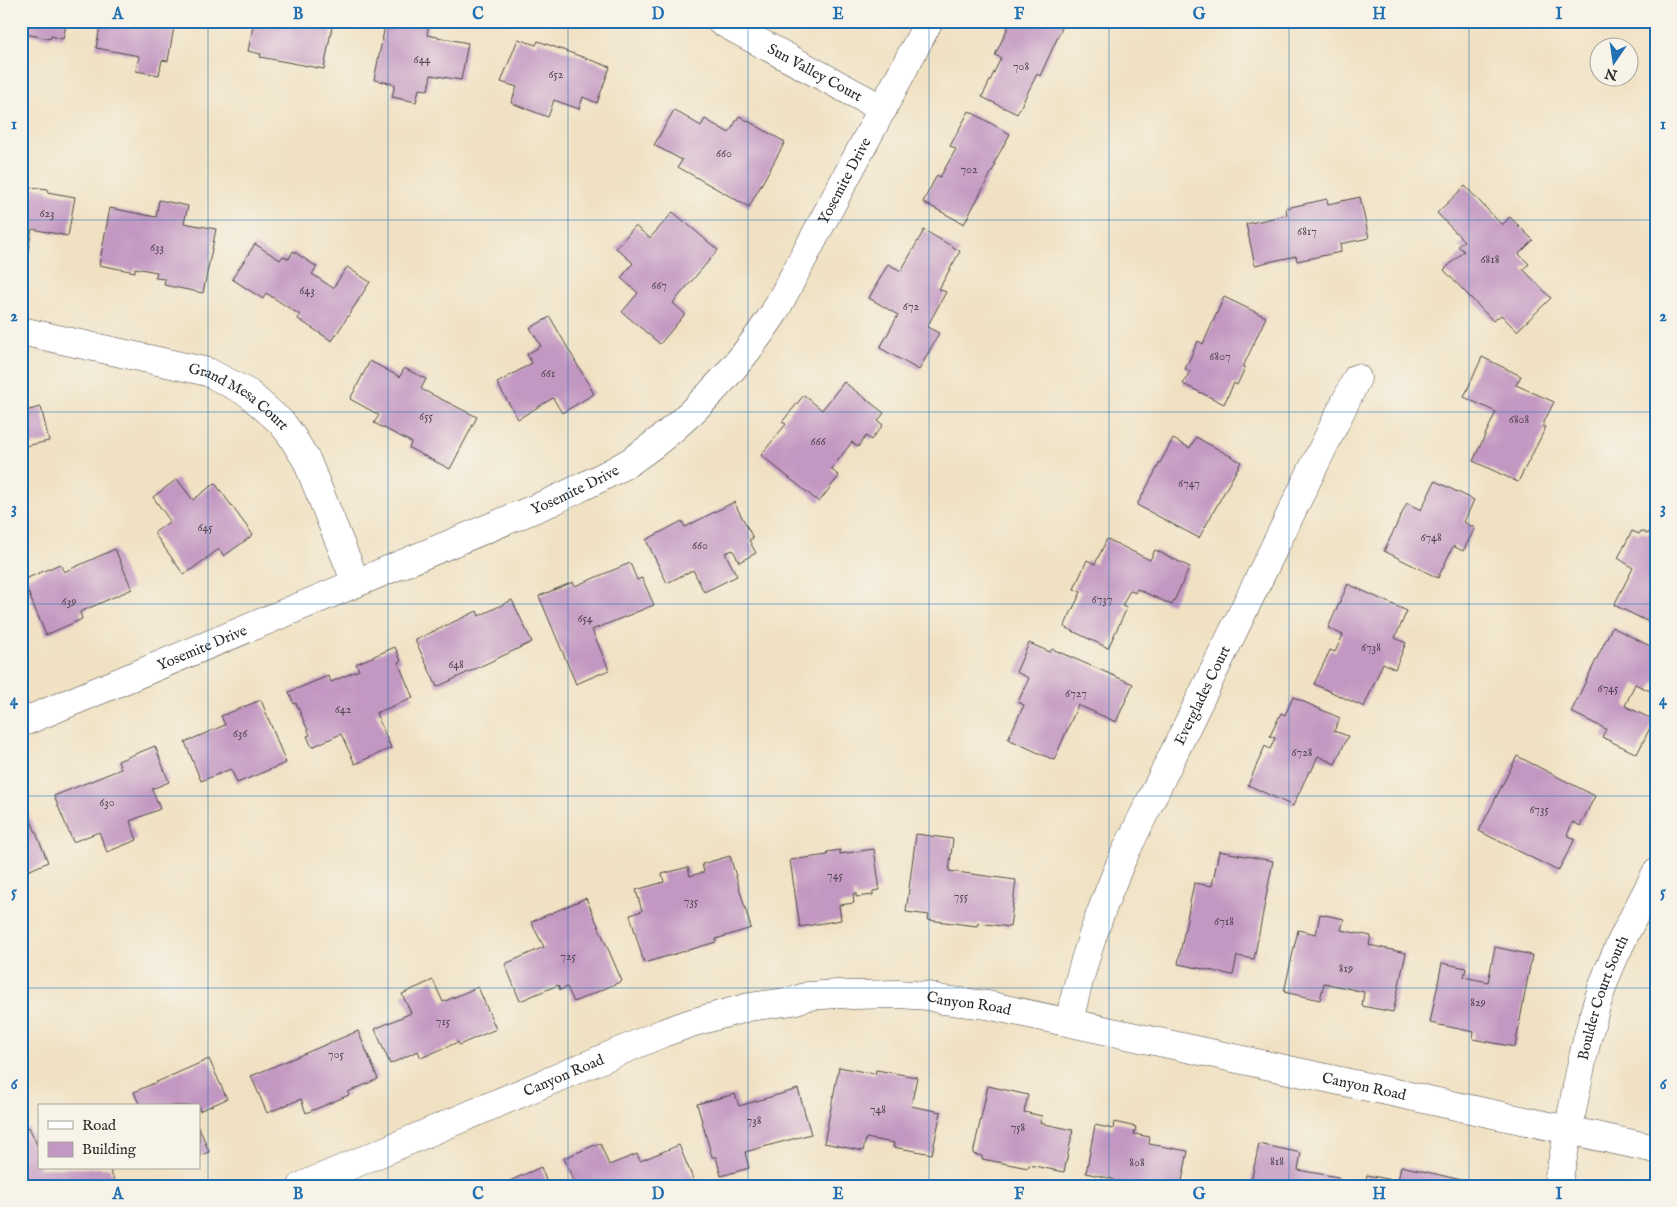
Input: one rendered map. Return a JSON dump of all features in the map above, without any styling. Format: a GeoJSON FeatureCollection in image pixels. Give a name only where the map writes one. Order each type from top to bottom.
{"type":"FeatureCollection","features":[{"type":"Feature","properties":{"kind":"street","name":"Sun Valley Court"},"geometry":{"type":"LineString","coordinates":[[720,21],[883,109]]}},
{"type":"Feature","properties":{"kind":"street","name":"Yosemite Drive"},"geometry":{"type":"LineString","coordinates":[[21,723],[553,501],[630,461],[667,433],[720,384],[739,362],[774,314],[929,21]]}},
{"type":"Feature","properties":{"kind":"street","name":"Grand Mesa Court"},"geometry":{"type":"LineString","coordinates":[[21,331],[208,372],[248,393],[282,423],[307,461],[356,583]]}},
{"type":"Feature","properties":{"kind":"street","name":"Everglades Court"},"geometry":{"type":"LineString","coordinates":[[1069,1022],[1095,924],[1120,865],[1356,378]]}},
{"type":"Feature","properties":{"kind":"street","name":"Boulder Court South"},"geometry":{"type":"LineString","coordinates":[[1557,1186],[1587,1039],[1602,986],[1613,959],[1656,873]]}},
{"type":"Feature","properties":{"kind":"street","name":"Canyon Road"},"geometry":{"type":"LineString","coordinates":[[302,1186],[663,1033],[749,1007],[808,996],[838,994],[928,996],[987,1005],[1656,1149]]}},
{"type":"Feature","properties":{"kind":"building"},"geometry":{"type":"Polygon","coordinates":[[[21,21],[67,21],[63,39],[51,36],[50,39],[21,33],[21,21]]]}},
{"type":"Feature","properties":{"kind":"building"},"geometry":{"type":"Polygon","coordinates":[[[101,21],[175,21],[168,61],[162,60],[159,75],[136,71],[139,56],[96,48],[101,21]]]}},
{"type":"Feature","properties":{"kind":"building"},"geometry":{"type":"Polygon","coordinates":[[[254,21],[333,21],[324,69],[260,57],[261,54],[248,51],[254,21]]]}},
{"type":"Feature","properties":{"kind":"building"},"geometry":{"type":"Polygon","coordinates":[[[386,21],[429,22],[427,35],[468,43],[461,80],[431,75],[428,90],[419,89],[416,102],[392,97],[395,84],[374,80],[386,21]]]}},
{"type":"Feature","properties":{"kind":"building"},"geometry":{"type":"Polygon","coordinates":[[[1011,21],[1018,25],[1020,21],[1065,21],[1040,76],[1037,74],[1017,114],[982,97],[1001,58],[995,55],[1011,21]]]}},
{"type":"Feature","properties":{"kind":"building"},"geometry":{"type":"Polygon","coordinates":[[[518,39],[536,45],[538,41],[610,67],[597,103],[583,97],[579,109],[554,100],[548,117],[511,103],[517,87],[501,82],[518,39]]]}},
{"type":"Feature","properties":{"kind":"building"},"geometry":{"type":"Polygon","coordinates":[[[674,110],[701,126],[705,119],[729,133],[739,116],[785,142],[749,207],[678,167],[682,160],[654,145],[674,110]]]}},
{"type":"Feature","properties":{"kind":"building"},"geometry":{"type":"Polygon","coordinates":[[[969,111],[1010,134],[964,224],[923,202],[937,175],[940,177],[956,149],[950,146],[969,111]]]}},
{"type":"Feature","properties":{"kind":"building"},"geometry":{"type":"Polygon","coordinates":[[[21,186],[48,189],[47,192],[75,197],[68,236],[32,229],[27,257],[21,256],[21,186]]]}},
{"type":"Feature","properties":{"kind":"building"},"geometry":{"type":"Polygon","coordinates":[[[1465,186],[1502,225],[1510,217],[1533,240],[1519,254],[1529,264],[1523,269],[1551,298],[1517,331],[1501,315],[1493,321],[1444,270],[1464,251],[1458,246],[1464,241],[1437,213],[1465,186]]]}},
{"type":"Feature","properties":{"kind":"building"},"geometry":{"type":"Polygon","coordinates":[[[1360,197],[1369,238],[1340,244],[1341,252],[1297,261],[1296,256],[1255,265],[1246,224],[1287,215],[1286,208],[1327,199],[1328,204],[1360,197]]]}},
{"type":"Feature","properties":{"kind":"building"},"geometry":{"type":"Polygon","coordinates":[[[159,200],[188,206],[184,223],[216,229],[203,293],[164,285],[165,279],[155,278],[157,272],[135,268],[135,272],[99,265],[110,208],[156,217],[159,200]]]}},
{"type":"Feature","properties":{"kind":"building"},"geometry":{"type":"Polygon","coordinates":[[[673,212],[718,250],[673,303],[685,314],[660,344],[622,312],[638,293],[621,278],[633,263],[616,248],[635,226],[650,238],[673,212]]]}},
{"type":"Feature","properties":{"kind":"building"},"geometry":{"type":"Polygon","coordinates":[[[924,230],[960,251],[939,289],[946,292],[927,327],[939,333],[919,370],[880,348],[898,315],[869,298],[888,264],[901,271],[924,230]]]}},
{"type":"Feature","properties":{"kind":"building"},"geometry":{"type":"Polygon","coordinates":[[[255,244],[280,260],[283,256],[289,259],[293,251],[317,267],[312,274],[333,288],[347,267],[370,282],[332,341],[298,319],[300,315],[266,293],[263,299],[232,279],[255,244]]]}},
{"type":"Feature","properties":{"kind":"building"},"geometry":{"type":"Polygon","coordinates":[[[1224,297],[1266,317],[1243,367],[1245,368],[1237,385],[1234,383],[1224,404],[1183,384],[1190,371],[1185,369],[1198,341],[1203,344],[1224,297]]]}},
{"type":"Feature","properties":{"kind":"building"},"geometry":{"type":"Polygon","coordinates":[[[550,317],[594,394],[562,413],[553,398],[518,419],[497,383],[532,363],[527,354],[541,346],[530,328],[550,317]]]}},
{"type":"Feature","properties":{"kind":"building"},"geometry":{"type":"Polygon","coordinates":[[[1482,357],[1521,376],[1516,385],[1554,402],[1542,426],[1546,427],[1518,482],[1473,461],[1496,412],[1464,397],[1482,357]]]}},
{"type":"Feature","properties":{"kind":"building"},"geometry":{"type":"Polygon","coordinates":[[[370,361],[400,377],[404,368],[426,379],[421,389],[477,417],[450,469],[409,448],[411,442],[374,423],[379,415],[350,399],[370,361]]]}},
{"type":"Feature","properties":{"kind":"building"},"geometry":{"type":"Polygon","coordinates":[[[844,382],[884,413],[878,421],[883,425],[871,440],[866,436],[858,447],[852,442],[832,468],[839,476],[819,502],[761,455],[786,424],[782,422],[804,395],[822,410],[844,382]]]}},
{"type":"Feature","properties":{"kind":"building"},"geometry":{"type":"Polygon","coordinates":[[[41,407],[49,441],[21,447],[21,412],[41,407]]]}},
{"type":"Feature","properties":{"kind":"building"},"geometry":{"type":"Polygon","coordinates":[[[1196,437],[1241,462],[1199,538],[1137,505],[1173,439],[1190,448],[1196,437]]]}},
{"type":"Feature","properties":{"kind":"building"},"geometry":{"type":"Polygon","coordinates":[[[177,479],[193,500],[215,483],[253,535],[224,556],[219,549],[184,575],[154,533],[170,521],[153,497],[177,479]]]}},
{"type":"Feature","properties":{"kind":"building"},"geometry":{"type":"Polygon","coordinates":[[[1435,481],[1474,500],[1464,522],[1475,528],[1463,551],[1453,546],[1438,578],[1384,551],[1407,503],[1421,510],[1435,481]]]}},
{"type":"Feature","properties":{"kind":"building"},"geometry":{"type":"Polygon","coordinates":[[[734,502],[753,538],[749,540],[756,553],[739,562],[733,550],[725,553],[737,576],[704,592],[693,570],[667,583],[646,540],[682,521],[685,527],[734,502]]]}},
{"type":"Feature","properties":{"kind":"building"},"geometry":{"type":"Polygon","coordinates":[[[1656,519],[1656,617],[1653,624],[1614,605],[1633,568],[1618,558],[1632,531],[1639,534],[1641,531],[1648,534],[1656,519]]]}},
{"type":"Feature","properties":{"kind":"building"},"geometry":{"type":"Polygon","coordinates":[[[1107,539],[1150,560],[1155,550],[1190,567],[1172,605],[1137,589],[1135,593],[1130,590],[1122,606],[1127,608],[1108,648],[1064,627],[1081,592],[1074,589],[1087,560],[1095,564],[1107,539]]]}},
{"type":"Feature","properties":{"kind":"building"},"geometry":{"type":"Polygon","coordinates":[[[115,549],[132,589],[80,612],[82,619],[46,635],[23,580],[60,564],[64,572],[115,549]]]}},
{"type":"Feature","properties":{"kind":"building"},"geometry":{"type":"Polygon","coordinates":[[[630,563],[637,580],[642,578],[654,605],[592,630],[609,670],[576,684],[539,596],[573,582],[575,586],[630,563]]]}},
{"type":"Feature","properties":{"kind":"building"},"geometry":{"type":"Polygon","coordinates":[[[1348,584],[1407,611],[1395,638],[1406,643],[1395,669],[1383,663],[1364,707],[1314,684],[1330,650],[1335,652],[1343,635],[1328,628],[1348,584]]]}},
{"type":"Feature","properties":{"kind":"building"},"geometry":{"type":"Polygon","coordinates":[[[512,600],[532,642],[437,687],[415,640],[477,611],[479,616],[512,600]]]}},
{"type":"Feature","properties":{"kind":"building"},"geometry":{"type":"Polygon","coordinates":[[[1612,627],[1656,649],[1656,680],[1650,691],[1635,684],[1625,706],[1654,720],[1637,754],[1602,737],[1606,729],[1571,712],[1612,627]]]}},
{"type":"Feature","properties":{"kind":"building"},"geometry":{"type":"Polygon","coordinates":[[[1029,643],[1050,652],[1052,649],[1133,684],[1116,722],[1078,705],[1054,760],[1008,739],[1024,705],[1018,702],[1029,678],[1016,672],[1029,643]]]}},
{"type":"Feature","properties":{"kind":"building"},"geometry":{"type":"Polygon","coordinates":[[[395,647],[401,661],[398,662],[413,698],[376,713],[391,748],[355,764],[341,734],[312,747],[307,736],[310,735],[289,692],[328,676],[331,682],[359,670],[356,664],[395,647]]]}},
{"type":"Feature","properties":{"kind":"building"},"geometry":{"type":"Polygon","coordinates":[[[1293,697],[1340,718],[1334,731],[1348,736],[1335,764],[1318,756],[1293,806],[1248,785],[1265,746],[1270,749],[1275,738],[1270,736],[1281,713],[1285,715],[1293,697]]]}},
{"type":"Feature","properties":{"kind":"building"},"geometry":{"type":"Polygon","coordinates":[[[261,700],[286,763],[237,783],[231,769],[201,781],[185,742],[225,725],[221,716],[261,700]]]}},
{"type":"Feature","properties":{"kind":"building"},"geometry":{"type":"Polygon","coordinates":[[[155,746],[169,782],[152,789],[160,809],[130,821],[137,840],[107,852],[99,832],[73,842],[54,796],[121,769],[118,761],[155,746]]]}},
{"type":"Feature","properties":{"kind":"building"},"geometry":{"type":"Polygon","coordinates":[[[1517,756],[1595,796],[1580,826],[1573,822],[1567,835],[1575,839],[1558,871],[1479,831],[1517,756]]]}},
{"type":"Feature","properties":{"kind":"building"},"geometry":{"type":"Polygon","coordinates":[[[21,801],[23,801],[48,862],[28,871],[23,859],[21,860],[21,801]]]}},
{"type":"Feature","properties":{"kind":"building"},"geometry":{"type":"Polygon","coordinates":[[[916,834],[953,839],[949,871],[1016,880],[1010,927],[978,923],[977,926],[928,920],[929,915],[906,912],[916,834]]]}},
{"type":"Feature","properties":{"kind":"building"},"geometry":{"type":"Polygon","coordinates":[[[874,849],[880,890],[873,891],[873,895],[856,897],[856,893],[853,894],[854,903],[839,905],[841,920],[800,927],[790,860],[828,855],[827,852],[840,850],[840,854],[874,849]]]}},
{"type":"Feature","properties":{"kind":"building"},"geometry":{"type":"Polygon","coordinates":[[[1219,851],[1273,861],[1254,959],[1237,956],[1233,975],[1178,964],[1194,883],[1212,886],[1219,851]]]}},
{"type":"Feature","properties":{"kind":"building"},"geometry":{"type":"Polygon","coordinates":[[[730,856],[751,928],[716,939],[716,942],[644,963],[630,915],[642,911],[636,890],[664,882],[662,874],[688,867],[690,876],[704,872],[702,864],[730,856]]]}},
{"type":"Feature","properties":{"kind":"building"},"geometry":{"type":"Polygon","coordinates":[[[586,898],[622,981],[574,1002],[567,987],[560,990],[558,985],[520,1001],[505,964],[544,947],[531,922],[586,898]]]}},
{"type":"Feature","properties":{"kind":"building"},"geometry":{"type":"Polygon","coordinates":[[[1320,914],[1344,919],[1341,930],[1371,936],[1369,945],[1406,953],[1393,1012],[1362,1006],[1364,992],[1324,983],[1320,1000],[1284,992],[1298,930],[1316,934],[1320,914]]]}},
{"type":"Feature","properties":{"kind":"building"},"geometry":{"type":"Polygon","coordinates":[[[1495,947],[1532,955],[1515,1047],[1473,1039],[1474,1032],[1430,1023],[1442,963],[1466,968],[1464,977],[1488,982],[1495,947]]]}},
{"type":"Feature","properties":{"kind":"building"},"geometry":{"type":"Polygon","coordinates":[[[433,980],[443,1002],[478,987],[496,1029],[459,1045],[458,1042],[421,1058],[418,1051],[390,1064],[375,1029],[411,1013],[402,994],[433,980]]]}},
{"type":"Feature","properties":{"kind":"building"},"geometry":{"type":"Polygon","coordinates":[[[358,1031],[378,1079],[348,1092],[349,1095],[306,1113],[301,1099],[267,1113],[251,1076],[358,1031]]]}},
{"type":"Feature","properties":{"kind":"building"},"geometry":{"type":"Polygon","coordinates":[[[209,1059],[227,1099],[200,1111],[200,1104],[139,1104],[134,1092],[209,1059]]]}},
{"type":"Feature","properties":{"kind":"building"},"geometry":{"type":"Polygon","coordinates":[[[839,1067],[875,1074],[876,1070],[917,1077],[911,1106],[941,1112],[932,1154],[893,1147],[894,1143],[866,1138],[863,1151],[824,1143],[839,1067]]]}},
{"type":"Feature","properties":{"kind":"building"},"geometry":{"type":"Polygon","coordinates":[[[988,1086],[1028,1095],[1024,1112],[1042,1116],[1040,1123],[1073,1130],[1064,1172],[1029,1165],[1028,1168],[982,1159],[982,1156],[973,1154],[988,1086]]]}},
{"type":"Feature","properties":{"kind":"building"},"geometry":{"type":"Polygon","coordinates":[[[798,1089],[811,1134],[745,1152],[749,1168],[721,1176],[716,1157],[712,1157],[697,1104],[735,1094],[739,1106],[798,1089]]]}},
{"type":"Feature","properties":{"kind":"building"},"geometry":{"type":"Polygon","coordinates":[[[1114,1122],[1136,1127],[1134,1134],[1150,1137],[1149,1144],[1188,1151],[1181,1186],[1157,1186],[1145,1183],[1145,1186],[1112,1186],[1113,1179],[1086,1173],[1095,1125],[1113,1129],[1114,1122]]]}},
{"type":"Feature","properties":{"kind":"building"},"geometry":{"type":"Polygon","coordinates":[[[29,1127],[38,1147],[38,1170],[110,1170],[116,1184],[113,1186],[21,1186],[21,1130],[29,1127]]]}},
{"type":"Feature","properties":{"kind":"building"},"geometry":{"type":"Polygon","coordinates":[[[200,1130],[209,1152],[200,1156],[200,1130]]]}},
{"type":"Feature","properties":{"kind":"building"},"geometry":{"type":"Polygon","coordinates":[[[600,1143],[609,1165],[637,1154],[640,1161],[679,1145],[696,1186],[576,1186],[564,1158],[600,1143]]]}},
{"type":"Feature","properties":{"kind":"building"},"geometry":{"type":"Polygon","coordinates":[[[1259,1144],[1301,1153],[1298,1170],[1338,1177],[1337,1186],[1250,1186],[1259,1144]]]}},
{"type":"Feature","properties":{"kind":"building"},"geometry":{"type":"Polygon","coordinates":[[[1401,1166],[1483,1186],[1365,1186],[1367,1175],[1398,1181],[1401,1166]]]}},
{"type":"Feature","properties":{"kind":"building"},"geometry":{"type":"Polygon","coordinates":[[[541,1167],[548,1186],[506,1186],[505,1183],[541,1167]]]}}]}
